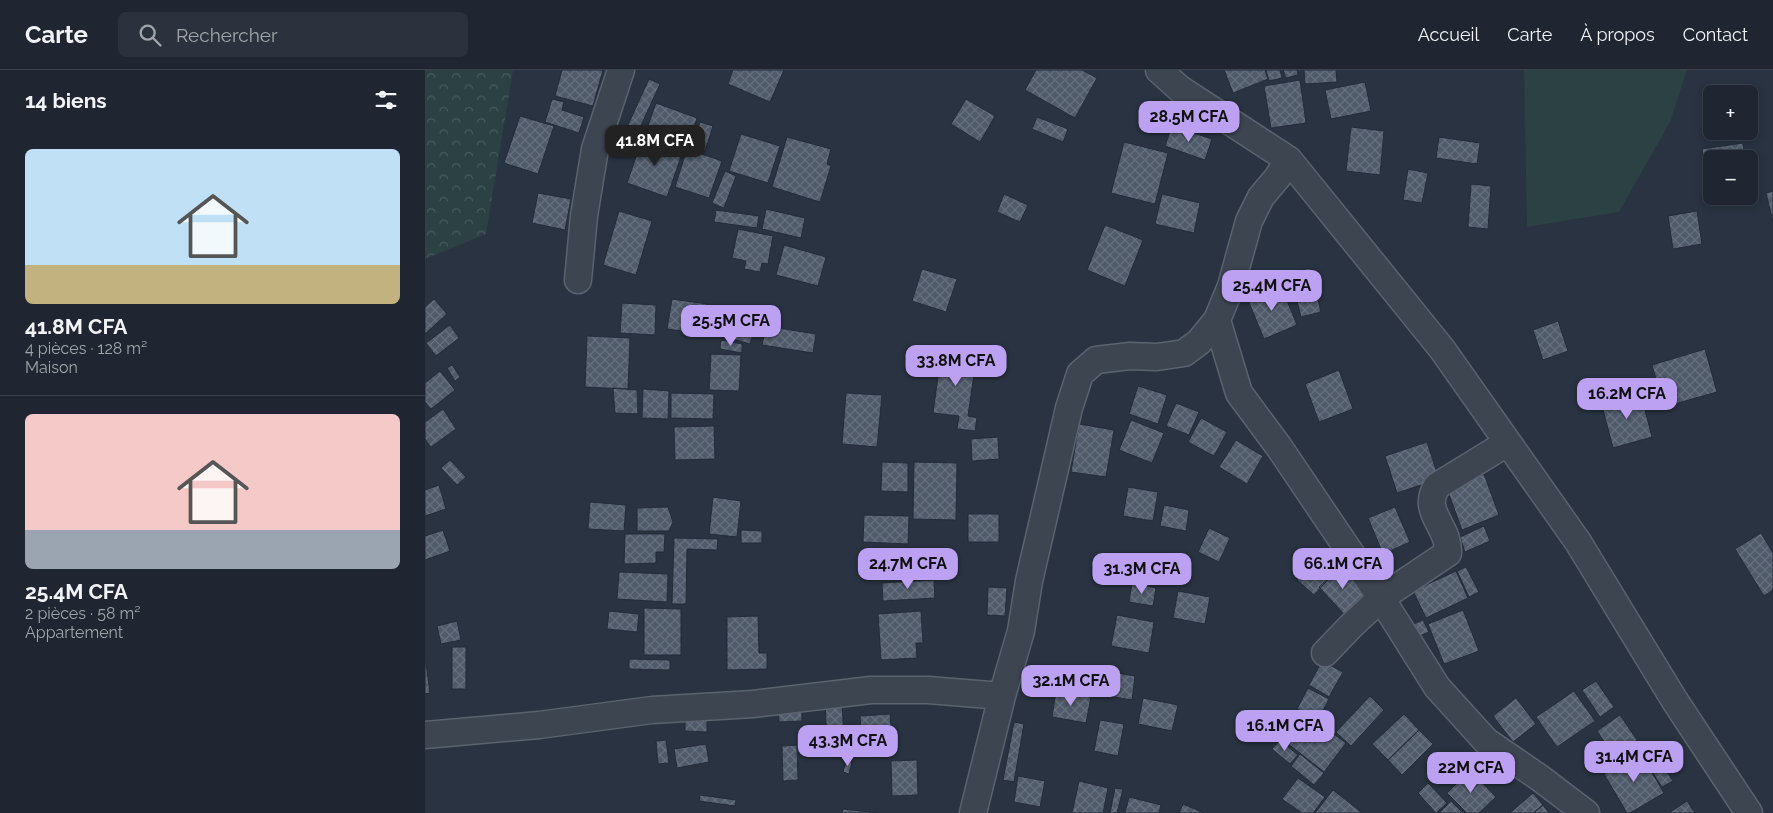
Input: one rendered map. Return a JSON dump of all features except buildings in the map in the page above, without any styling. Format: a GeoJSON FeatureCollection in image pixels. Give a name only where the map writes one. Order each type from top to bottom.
{"type":"FeatureCollection","features":[{"type":"Feature","properties":{"kind":"street"},"geometry":{"type":"LineString","coordinates":[[578,280],[584,216],[595,149],[621,70]]}},
{"type":"Feature","properties":{"kind":"street"},"geometry":{"type":"LineString","coordinates":[[1159,70],[1181,89],[1289,160],[1443,349],[1577,542],[1675,701],[1749,813]]}},
{"type":"Feature","properties":{"kind":"street"},"geometry":{"type":"LineString","coordinates":[[973,813],[1021,631],[1029,581],[1069,408],[1080,374],[1096,360],[1130,356],[1157,357],[1184,353],[1199,342],[1217,320],[1231,286],[1249,221],[1261,197],[1289,160]]}},
{"type":"Feature","properties":{"kind":"street"},"geometry":{"type":"LineString","coordinates":[[1217,320],[1239,393],[1279,447],[1381,598],[1437,687],[1486,741],[1586,813]]}},
{"type":"Feature","properties":{"kind":"street"},"geometry":{"type":"LineString","coordinates":[[1325,653],[1351,625],[1381,598],[1448,553],[1449,543],[1432,505],[1433,494],[1437,486],[1507,443]]}},
{"type":"Feature","properties":{"kind":"street"},"geometry":{"type":"LineString","coordinates":[[425,735],[539,725],[652,710],[753,704],[871,690],[928,690],[1003,696]]}},
{"type":"Feature","properties":{"kind":"green space"},"geometry":{"type":"Polygon","coordinates":[[[425,70],[513,70],[486,234],[425,259],[425,70]]]}},
{"type":"Feature","properties":{"kind":"green space"},"geometry":{"type":"Polygon","coordinates":[[[1524,70],[1687,70],[1670,122],[1619,212],[1527,227],[1524,70]]]}}]}
